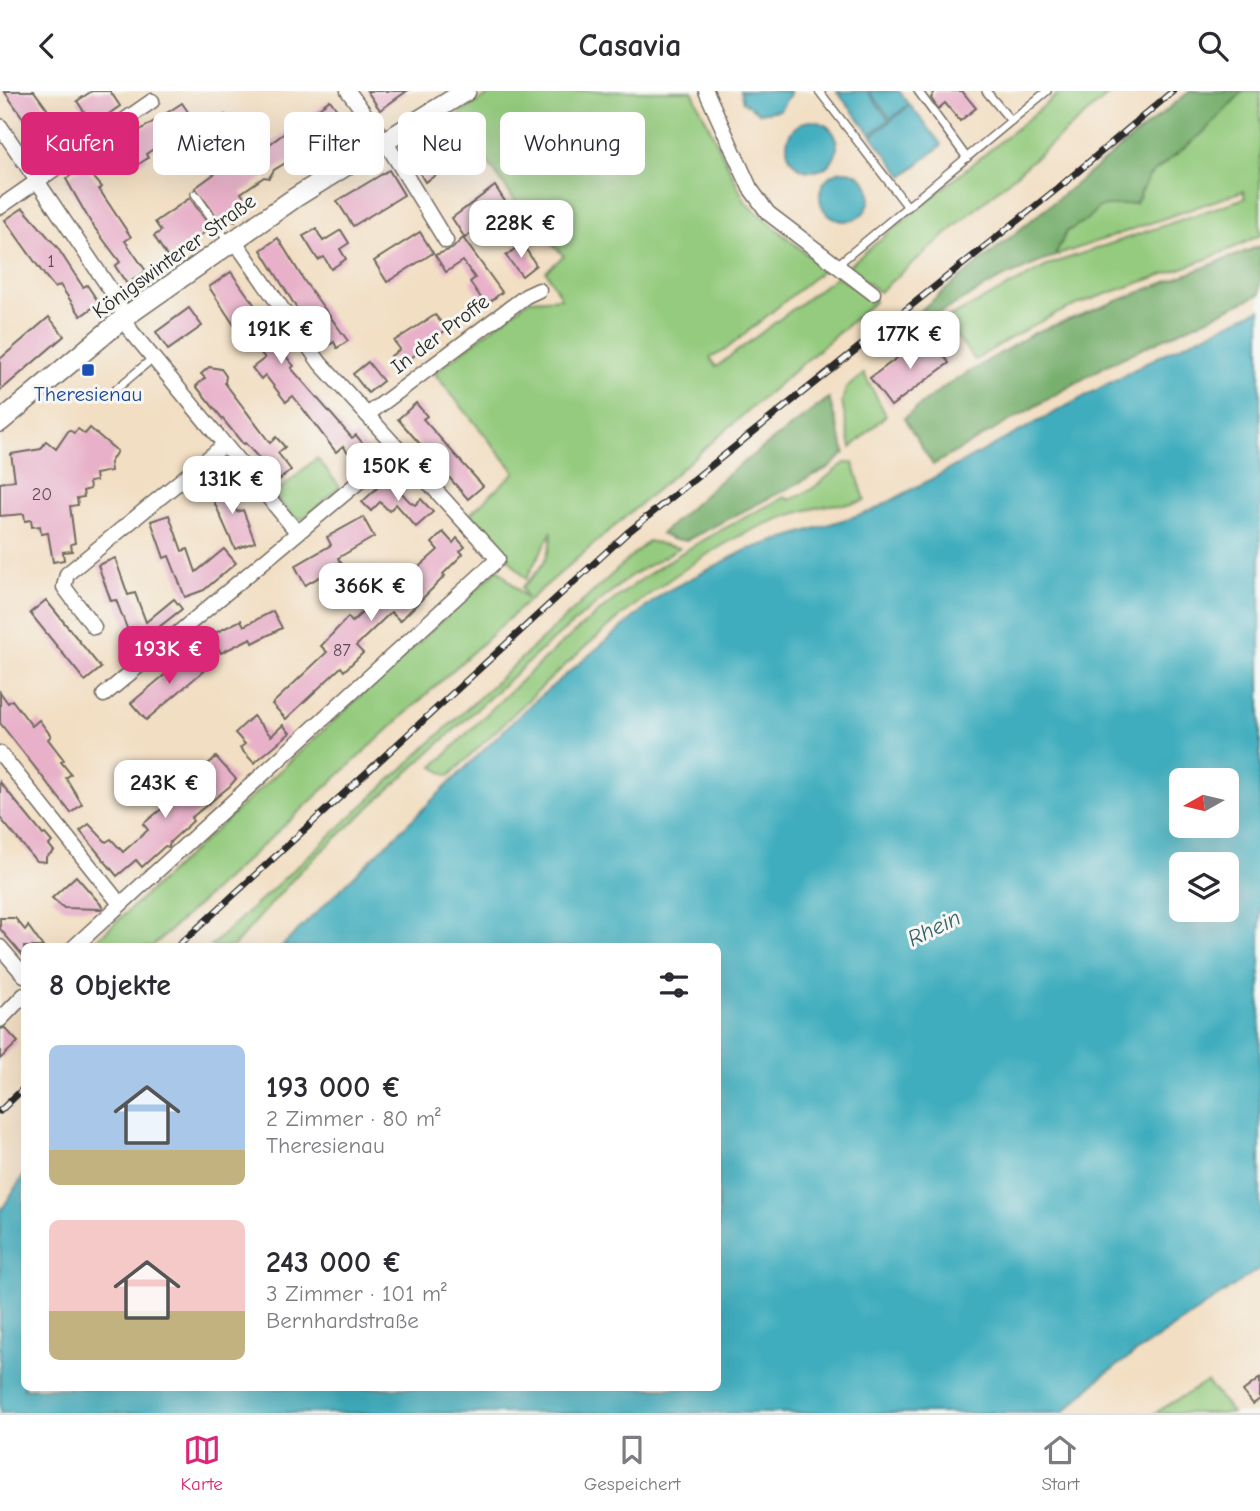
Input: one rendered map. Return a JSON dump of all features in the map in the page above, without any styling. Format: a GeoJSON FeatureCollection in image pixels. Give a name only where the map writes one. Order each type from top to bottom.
{"type":"FeatureCollection","features":[{"type":"Feature","properties":{"kind":"main road","name":"Königswinterer Straße"},"geometry":{"type":"LineString","coordinates":[[384,141],[466,91]]}},
{"type":"Feature","properties":{"kind":"main road","name":"Königswinterer Straße"},"geometry":{"type":"LineString","coordinates":[[0,422],[125,317],[333,175]]}},
{"type":"Feature","properties":{"kind":"street"},"geometry":{"type":"LineString","coordinates":[[348,91],[363,112]]}},
{"type":"Feature","properties":{"kind":"street"},"geometry":{"type":"LineString","coordinates":[[706,91],[750,188],[768,213],[873,293]]}},
{"type":"Feature","properties":{"kind":"street"},"geometry":{"type":"LineString","coordinates":[[0,207],[152,101]]}},
{"type":"Feature","properties":{"kind":"street"},"geometry":{"type":"LineString","coordinates":[[0,126],[125,317],[131,331],[297,532]]}},
{"type":"Feature","properties":{"kind":"street"},"geometry":{"type":"LineString","coordinates":[[384,141],[446,241]]}},
{"type":"Feature","properties":{"kind":"street"},"geometry":{"type":"LineString","coordinates":[[78,943],[498,559],[320,363],[232,242]]}},
{"type":"Feature","properties":{"kind":"street","name":"In der Proffe"},"geometry":{"type":"LineString","coordinates":[[367,415],[526,296],[539,290]]}},
{"type":"Feature","properties":{"kind":"street"},"geometry":{"type":"LineString","coordinates":[[94,627],[64,587],[67,574],[224,445]]}},
{"type":"Feature","properties":{"kind":"street"},"geometry":{"type":"LineString","coordinates":[[104,695],[398,449]]}},
{"type":"Feature","properties":{"kind":"street"},"geometry":{"type":"LineString","coordinates":[[0,753],[120,904]]}},
{"type":"Feature","properties":{"kind":"street"},"geometry":{"type":"LineString","coordinates":[[0,947],[21,972]]}},
{"type":"Feature","properties":{"kind":"street"},"geometry":{"type":"LineString","coordinates":[[0,1020],[21,998]]}},
{"type":"Feature","properties":{"kind":"lane"},"geometry":{"type":"LineString","coordinates":[[819,91],[908,207]]}},
{"type":"Feature","properties":{"kind":"lane"},"geometry":{"type":"LineString","coordinates":[[918,91],[967,157]]}},
{"type":"Feature","properties":{"kind":"lane"},"geometry":{"type":"LineString","coordinates":[[986,91],[1011,121]]}},
{"type":"Feature","properties":{"kind":"lane"},"geometry":{"type":"LineString","coordinates":[[837,265],[1047,91]]}},
{"type":"Feature","properties":{"kind":"lane"},"geometry":{"type":"LineString","coordinates":[[195,194],[232,242]]}},
{"type":"Feature","properties":{"kind":"lane"},"geometry":{"type":"LineString","coordinates":[[107,397],[153,358]]}},
{"type":"Feature","properties":{"kind":"green space"},"geometry":{"type":"Polygon","coordinates":[[[495,91],[692,91],[746,203],[824,269],[724,351],[710,358],[716,367],[837,276],[875,301],[528,601],[156,943],[93,943],[498,569],[527,599],[522,587],[543,563],[552,531],[526,579],[470,514],[515,472],[434,373],[529,300],[561,298],[546,271],[564,256],[532,225],[486,159],[486,112],[462,112],[495,91]]]}},
{"type":"Feature","properties":{"kind":"green space"},"geometry":{"type":"Polygon","coordinates":[[[1062,91],[1113,91],[879,292],[847,267],[1062,91]]]}},
{"type":"Feature","properties":{"kind":"green space"},"geometry":{"type":"Polygon","coordinates":[[[1190,91],[1243,91],[1205,131],[1149,176],[1136,203],[1099,207],[1086,220],[1066,232],[1055,256],[1002,278],[925,321],[917,313],[1190,91]]]}},
{"type":"Feature","properties":{"kind":"green space"},"geometry":{"type":"Polygon","coordinates":[[[1243,91],[1260,91],[1260,235],[1193,264],[1065,310],[975,360],[944,320],[1051,264],[1245,198],[1243,191],[1055,256],[1066,232],[1086,220],[1099,207],[1136,203],[1149,176],[1205,131],[1243,91]]]}},
{"type":"Feature","properties":{"kind":"green space"},"geometry":{"type":"Polygon","coordinates":[[[1260,246],[1260,294],[1109,364],[933,465],[904,418],[944,387],[1034,333],[1260,246]]]}},
{"type":"Feature","properties":{"kind":"green space"},"geometry":{"type":"Polygon","coordinates":[[[864,374],[886,415],[851,448],[842,402],[846,388],[864,374]]]}},
{"type":"Feature","properties":{"kind":"green space"},"geometry":{"type":"Polygon","coordinates":[[[829,398],[845,453],[830,467],[687,540],[674,540],[661,534],[724,477],[829,398]]]}},
{"type":"Feature","properties":{"kind":"green space"},"geometry":{"type":"Polygon","coordinates":[[[317,458],[340,487],[304,518],[296,519],[273,495],[317,458]]]}},
{"type":"Feature","properties":{"kind":"green space"},"geometry":{"type":"Polygon","coordinates":[[[845,463],[853,463],[865,500],[798,513],[773,521],[725,544],[650,594],[580,651],[449,776],[433,767],[537,666],[620,595],[665,563],[716,533],[785,497],[789,500],[806,492],[845,463]]]}},
{"type":"Feature","properties":{"kind":"green space"},"geometry":{"type":"Polygon","coordinates":[[[648,541],[679,548],[629,577],[548,644],[301,870],[237,943],[214,943],[648,541]]]}},
{"type":"Feature","properties":{"kind":"green space"},"geometry":{"type":"Polygon","coordinates":[[[1207,1382],[1232,1413],[1155,1413],[1207,1382]]]}},
{"type":"Feature","properties":{"kind":"water"},"geometry":{"type":"Polygon","coordinates":[[[740,91],[790,91],[790,94],[780,110],[759,113],[743,102],[740,91]]]}},
{"type":"Feature","properties":{"kind":"water"},"geometry":{"type":"Polygon","coordinates":[[[867,91],[889,120],[871,134],[837,92],[867,91]]]}},
{"type":"Feature","properties":{"kind":"water"},"geometry":{"type":"Polygon","coordinates":[[[869,91],[899,91],[909,104],[891,119],[869,91]]]}},
{"type":"Feature","properties":{"kind":"water"},"geometry":{"type":"Polygon","coordinates":[[[910,105],[942,145],[903,176],[872,136],[910,105]]]}},
{"type":"Feature","properties":{"kind":"water"},"geometry":{"type":"Polygon","coordinates":[[[802,122],[822,122],[836,136],[836,156],[822,170],[802,170],[788,156],[788,136],[802,122]]]}},
{"type":"Feature","properties":{"kind":"water"},"geometry":{"type":"Polygon","coordinates":[[[845,171],[863,178],[870,196],[863,214],[845,221],[827,214],[820,196],[827,178],[845,171]]]}},
{"type":"Feature","properties":{"kind":"water","name":"Rhein"},"geometry":{"type":"Polygon","coordinates":[[[1260,309],[1260,1268],[1102,1376],[1063,1413],[0,1413],[0,1212],[21,1180],[21,1391],[721,1391],[721,943],[285,943],[531,704],[663,593],[746,550],[872,511],[1163,354],[1260,309]]]}},
{"type":"Feature","properties":{"kind":"building"},"geometry":{"type":"Polygon","coordinates":[[[4,91],[34,91],[49,112],[21,112],[21,115],[4,91]]]}},
{"type":"Feature","properties":{"kind":"building"},"geometry":{"type":"Polygon","coordinates":[[[92,91],[110,91],[120,106],[111,112],[84,112],[77,101],[92,91]]]}},
{"type":"Feature","properties":{"kind":"building"},"geometry":{"type":"Polygon","coordinates":[[[367,91],[407,91],[380,110],[367,91]]]}},
{"type":"Feature","properties":{"kind":"building"},"geometry":{"type":"Polygon","coordinates":[[[935,91],[962,91],[976,108],[960,121],[945,103],[938,109],[931,98],[935,91]]]}},
{"type":"Feature","properties":{"kind":"building"},"geometry":{"type":"Polygon","coordinates":[[[330,100],[338,112],[314,112],[330,100]]]}},
{"type":"Feature","properties":{"kind":"building"},"geometry":{"type":"Polygon","coordinates":[[[182,103],[188,112],[168,112],[182,103]]]}},
{"type":"Feature","properties":{"kind":"building"},"geometry":{"type":"Polygon","coordinates":[[[153,122],[153,149],[146,154],[148,158],[139,164],[139,131],[153,122]]]}},
{"type":"Feature","properties":{"kind":"building"},"geometry":{"type":"Polygon","coordinates":[[[284,134],[284,164],[274,170],[269,178],[264,177],[241,193],[249,204],[235,214],[235,222],[229,219],[222,223],[195,188],[213,175],[270,175],[270,144],[284,134]]]}},
{"type":"Feature","properties":{"kind":"building"},"geometry":{"type":"Polygon","coordinates":[[[389,170],[404,195],[353,226],[337,201],[389,170]]]}},
{"type":"Feature","properties":{"kind":"building"},"geometry":{"type":"Polygon","coordinates":[[[72,175],[92,175],[102,187],[99,189],[131,237],[125,241],[146,271],[127,284],[115,266],[120,262],[91,223],[66,179],[72,175]]]}},
{"type":"Feature","properties":{"kind":"building"},"geometry":{"type":"Polygon","coordinates":[[[421,175],[436,175],[425,182],[421,175]]]}},
{"type":"Feature","properties":{"kind":"building"},"geometry":{"type":"Polygon","coordinates":[[[495,186],[508,206],[465,238],[452,218],[495,186]]]}},
{"type":"Feature","properties":{"kind":"building"},"geometry":{"type":"Polygon","coordinates":[[[190,198],[211,228],[168,258],[154,236],[161,231],[155,222],[190,198]]]}},
{"type":"Feature","properties":{"kind":"building"},"geometry":{"type":"Polygon","coordinates":[[[23,208],[57,247],[83,287],[87,285],[99,303],[81,316],[60,285],[55,288],[45,276],[5,220],[23,208]]]}},
{"type":"Feature","properties":{"kind":"building"},"geometry":{"type":"Polygon","coordinates":[[[316,229],[323,241],[341,230],[349,243],[340,249],[346,259],[331,269],[324,257],[318,260],[303,236],[316,229]]]}},
{"type":"Feature","properties":{"kind":"building"},"geometry":{"type":"Polygon","coordinates":[[[420,232],[433,253],[387,282],[374,261],[420,232]]]}},
{"type":"Feature","properties":{"kind":"building"},"geometry":{"type":"Polygon","coordinates":[[[278,238],[305,282],[348,341],[337,348],[334,342],[325,348],[305,315],[302,317],[261,250],[278,238]]]}},
{"type":"Feature","properties":{"kind":"building"},"geometry":{"type":"Polygon","coordinates":[[[463,238],[502,292],[486,305],[470,282],[475,278],[463,261],[446,272],[435,255],[452,249],[463,238]]]}},
{"type":"Feature","properties":{"kind":"building"},"geometry":{"type":"Polygon","coordinates":[[[522,243],[536,265],[522,276],[506,256],[522,243]]]}},
{"type":"Feature","properties":{"kind":"building"},"geometry":{"type":"Polygon","coordinates":[[[231,272],[256,307],[260,317],[256,320],[294,366],[291,368],[352,438],[356,435],[370,452],[356,463],[343,446],[336,452],[293,396],[286,402],[265,375],[261,379],[252,368],[265,358],[251,341],[247,345],[209,287],[231,272]]]}},
{"type":"Feature","properties":{"kind":"building"},"geometry":{"type":"Polygon","coordinates":[[[189,308],[202,326],[168,350],[156,332],[189,308]]]}},
{"type":"Feature","properties":{"kind":"building"},"geometry":{"type":"Polygon","coordinates":[[[435,315],[447,329],[400,367],[391,356],[400,349],[394,341],[435,315]]]}},
{"type":"Feature","properties":{"kind":"building"},"geometry":{"type":"Polygon","coordinates":[[[49,317],[64,336],[0,391],[0,359],[49,317]]]}},
{"type":"Feature","properties":{"kind":"building"},"geometry":{"type":"Polygon","coordinates":[[[928,335],[949,363],[891,406],[870,378],[928,335]]]}},
{"type":"Feature","properties":{"kind":"building"},"geometry":{"type":"Polygon","coordinates":[[[368,362],[383,381],[368,393],[353,374],[368,362]]]}},
{"type":"Feature","properties":{"kind":"building"},"geometry":{"type":"Polygon","coordinates":[[[209,367],[221,369],[226,376],[225,383],[270,443],[276,437],[285,447],[278,453],[291,470],[279,480],[245,443],[243,444],[196,386],[205,378],[201,374],[209,367]]]}},
{"type":"Feature","properties":{"kind":"building"},"geometry":{"type":"Polygon","coordinates":[[[416,403],[427,416],[423,419],[483,486],[468,499],[398,419],[416,403]]]}},
{"type":"Feature","properties":{"kind":"building"},"geometry":{"type":"Polygon","coordinates":[[[90,428],[117,451],[110,463],[111,471],[95,474],[96,481],[89,482],[90,489],[83,491],[84,497],[77,498],[78,505],[70,506],[75,543],[71,544],[72,551],[63,552],[64,560],[53,562],[48,533],[41,534],[40,526],[32,527],[31,520],[25,521],[24,514],[0,516],[0,483],[15,480],[11,454],[41,449],[46,441],[56,449],[69,430],[74,433],[78,429],[85,434],[90,428]]]}},
{"type":"Feature","properties":{"kind":"building"},"geometry":{"type":"Polygon","coordinates":[[[388,478],[409,501],[415,505],[421,499],[433,512],[416,527],[396,504],[389,511],[380,502],[371,511],[362,502],[388,478]]]}},
{"type":"Feature","properties":{"kind":"building"},"geometry":{"type":"Polygon","coordinates":[[[226,481],[237,512],[243,510],[255,542],[235,549],[208,488],[226,481]]]}},
{"type":"Feature","properties":{"kind":"building"},"geometry":{"type":"Polygon","coordinates":[[[169,515],[182,551],[188,549],[196,572],[224,549],[236,563],[204,590],[185,597],[169,556],[164,558],[151,521],[169,515]]]}},
{"type":"Feature","properties":{"kind":"building"},"geometry":{"type":"Polygon","coordinates":[[[363,517],[374,537],[338,558],[342,564],[305,585],[295,566],[331,545],[327,537],[363,517]]]}},
{"type":"Feature","properties":{"kind":"building"},"geometry":{"type":"Polygon","coordinates":[[[443,532],[453,543],[457,538],[465,547],[460,551],[463,554],[443,574],[445,576],[400,621],[391,612],[356,646],[363,653],[344,671],[341,667],[286,719],[272,704],[327,652],[321,646],[348,617],[352,622],[378,598],[375,595],[393,577],[398,582],[438,550],[432,543],[443,532]]]}},
{"type":"Feature","properties":{"kind":"building"},"geometry":{"type":"Polygon","coordinates":[[[115,558],[128,595],[135,593],[146,622],[174,599],[182,609],[150,634],[132,641],[116,600],[111,601],[98,565],[115,558]]]}},
{"type":"Feature","properties":{"kind":"building"},"geometry":{"type":"Polygon","coordinates":[[[46,600],[101,668],[85,681],[30,613],[46,600]]]}},
{"type":"Feature","properties":{"kind":"building"},"geometry":{"type":"Polygon","coordinates":[[[273,611],[282,628],[253,643],[251,638],[221,653],[211,635],[241,620],[244,626],[273,611]]]}},
{"type":"Feature","properties":{"kind":"building"},"geometry":{"type":"Polygon","coordinates":[[[193,651],[207,668],[146,720],[131,703],[193,651]]]}},
{"type":"Feature","properties":{"kind":"building"},"geometry":{"type":"Polygon","coordinates":[[[0,692],[8,703],[12,700],[32,726],[39,720],[51,736],[48,739],[64,760],[61,762],[71,774],[66,778],[82,804],[71,813],[0,723],[0,692]]]}},
{"type":"Feature","properties":{"kind":"building"},"geometry":{"type":"Polygon","coordinates":[[[253,716],[271,736],[283,725],[290,733],[254,763],[240,748],[245,744],[235,733],[253,716]]]}},
{"type":"Feature","properties":{"kind":"building"},"geometry":{"type":"Polygon","coordinates":[[[216,757],[236,779],[191,818],[193,821],[170,842],[169,847],[165,846],[142,867],[136,860],[117,876],[80,831],[89,824],[106,842],[111,839],[123,852],[148,830],[143,824],[185,790],[183,788],[210,766],[208,764],[216,757]]]}},
{"type":"Feature","properties":{"kind":"building"},"geometry":{"type":"Polygon","coordinates":[[[0,782],[43,835],[52,842],[49,845],[54,851],[46,857],[46,862],[36,861],[0,818],[0,782]]]}},
{"type":"Feature","properties":{"kind":"building"},"geometry":{"type":"Polygon","coordinates":[[[76,876],[103,907],[101,909],[64,908],[52,898],[76,876]]]}},
{"type":"Feature","properties":{"kind":"building"},"geometry":{"type":"Polygon","coordinates":[[[0,918],[15,918],[25,930],[28,926],[40,943],[21,943],[21,954],[0,929],[0,918]]]}},
{"type":"Feature","properties":{"kind":"building"},"geometry":{"type":"Polygon","coordinates":[[[5,1028],[18,1042],[0,1059],[0,1029],[5,1028]]]}},
{"type":"Feature","properties":{"kind":"building"},"geometry":{"type":"Polygon","coordinates":[[[1260,1378],[1260,1399],[1253,1404],[1243,1391],[1260,1378]]]}},
{"type":"Feature","properties":{"kind":"railway"},"geometry":{"type":"LineString","coordinates":[[181,943],[627,533],[1063,184],[1173,91]]}},
{"type":"Feature","properties":{"kind":"railway"},"geometry":{"type":"LineString","coordinates":[[0,1111],[21,1091]]}},
{"type":"Feature","properties":{"kind":"place","name":"Theresienau"},"geometry":{"type":"Point","coordinates":[88,370]}}]}
